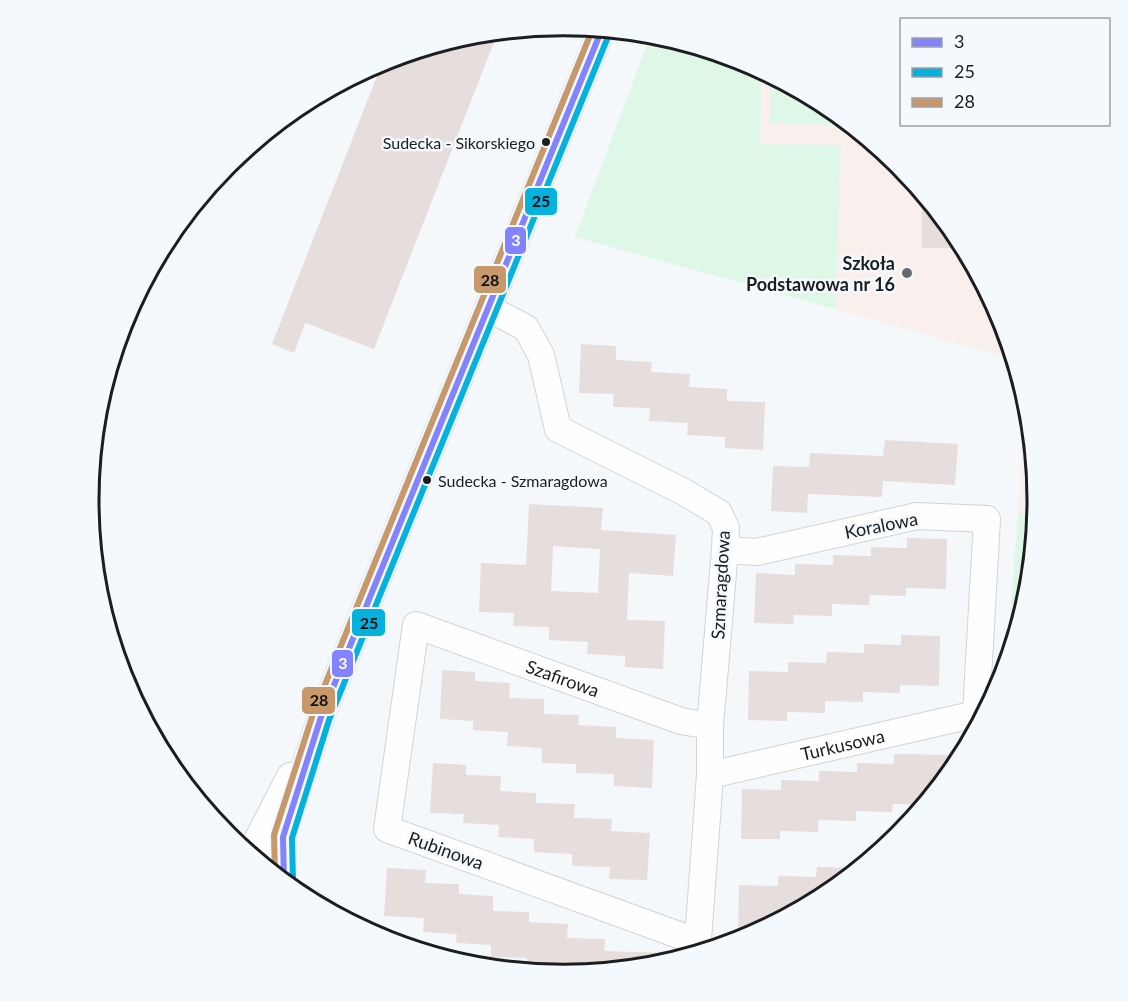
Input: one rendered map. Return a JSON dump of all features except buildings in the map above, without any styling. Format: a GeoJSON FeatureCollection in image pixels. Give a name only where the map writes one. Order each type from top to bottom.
{"type":"FeatureCollection","features":[{"type":"Feature","properties":{"kind":"street"},"geometry":{"type":"LineString","coordinates":[[274,863],[321,717],[599,37]]}},
{"type":"Feature","properties":{"kind":"street","name":"Szmaragdowa"},"geometry":{"type":"LineString","coordinates":[[488,308],[526,328],[541,355],[558,429],[684,492],[719,513],[726,528],[710,726],[710,775],[698,945]]}},
{"type":"Feature","properties":{"kind":"street","name":"Koralowa"},"geometry":{"type":"LineString","coordinates":[[725,550],[756,552],[917,516],[987,519],[976,714]]}},
{"type":"Feature","properties":{"kind":"street","name":"Szafirowa"},"geometry":{"type":"LineString","coordinates":[[416,625],[681,721],[710,726]]}},
{"type":"Feature","properties":{"kind":"street","name":"Rubinowa"},"geometry":{"type":"LineString","coordinates":[[416,625],[387,829],[693,946]]}},
{"type":"Feature","properties":{"kind":"street","name":"Turkusowa"},"geometry":{"type":"LineString","coordinates":[[710,775],[976,714]]}},
{"type":"Feature","properties":{"kind":"street"},"geometry":{"type":"LineString","coordinates":[[252,845],[321,717]]}},
{"type":"Feature","properties":{"kind":"street"},"geometry":{"type":"LineString","coordinates":[[283,837],[284,871]]}},
{"type":"Feature","properties":{"kind":"shaded area","name":"Szkoła Podstawowa nr 16"},"geometry":{"type":"Polygon","coordinates":[[[761,80],[822,114],[870,151],[913,194],[950,242],[981,295],[1006,357],[835,309],[841,145],[759,144],[761,80]]]}},
{"type":"Feature","properties":{"kind":"shaded area"},"geometry":{"type":"Polygon","coordinates":[[[1023,427],[1028,470],[1028,512],[1018,513],[1023,427]]]}},
{"type":"Feature","properties":{"kind":"green space"},"geometry":{"type":"Polygon","coordinates":[[[647,44],[713,61],[761,80],[760,144],[841,145],[835,309],[575,237],[647,44]]]}},
{"type":"Feature","properties":{"kind":"green space"},"geometry":{"type":"Polygon","coordinates":[[[771,85],[796,98],[837,125],[770,123],[771,85]]]}},
{"type":"Feature","properties":{"kind":"green space"},"geometry":{"type":"Polygon","coordinates":[[[1028,512],[1028,531],[1020,591],[1009,635],[1018,513],[1028,512]]]}},
{"type":"Feature","properties":{"kind":"transit line","name":"28"},"geometry":{"type":"LineString","coordinates":[[275,864],[274,835],[313,714],[589,37]]}},
{"type":"Feature","properties":{"kind":"transit line","name":"3"},"geometry":{"type":"LineString","coordinates":[[284,871],[283,837],[321,717],[599,37]]}},
{"type":"Feature","properties":{"kind":"transit line","name":"25"},"geometry":{"type":"LineString","coordinates":[[293,878],[292,838],[329,720],[607,38]]}},
{"type":"Feature","properties":{"kind":"place","name":"Sudecka - Sikorskiego"},"geometry":{"type":"Point","coordinates":[546,142]}},
{"type":"Feature","properties":{"kind":"place","name":"Szkoła Podstawowa nr 16"},"geometry":{"type":"Point","coordinates":[907,273]}},
{"type":"Feature","properties":{"kind":"place","name":"Sudecka - Szmaragdowa"},"geometry":{"type":"Point","coordinates":[427,480]}}]}
